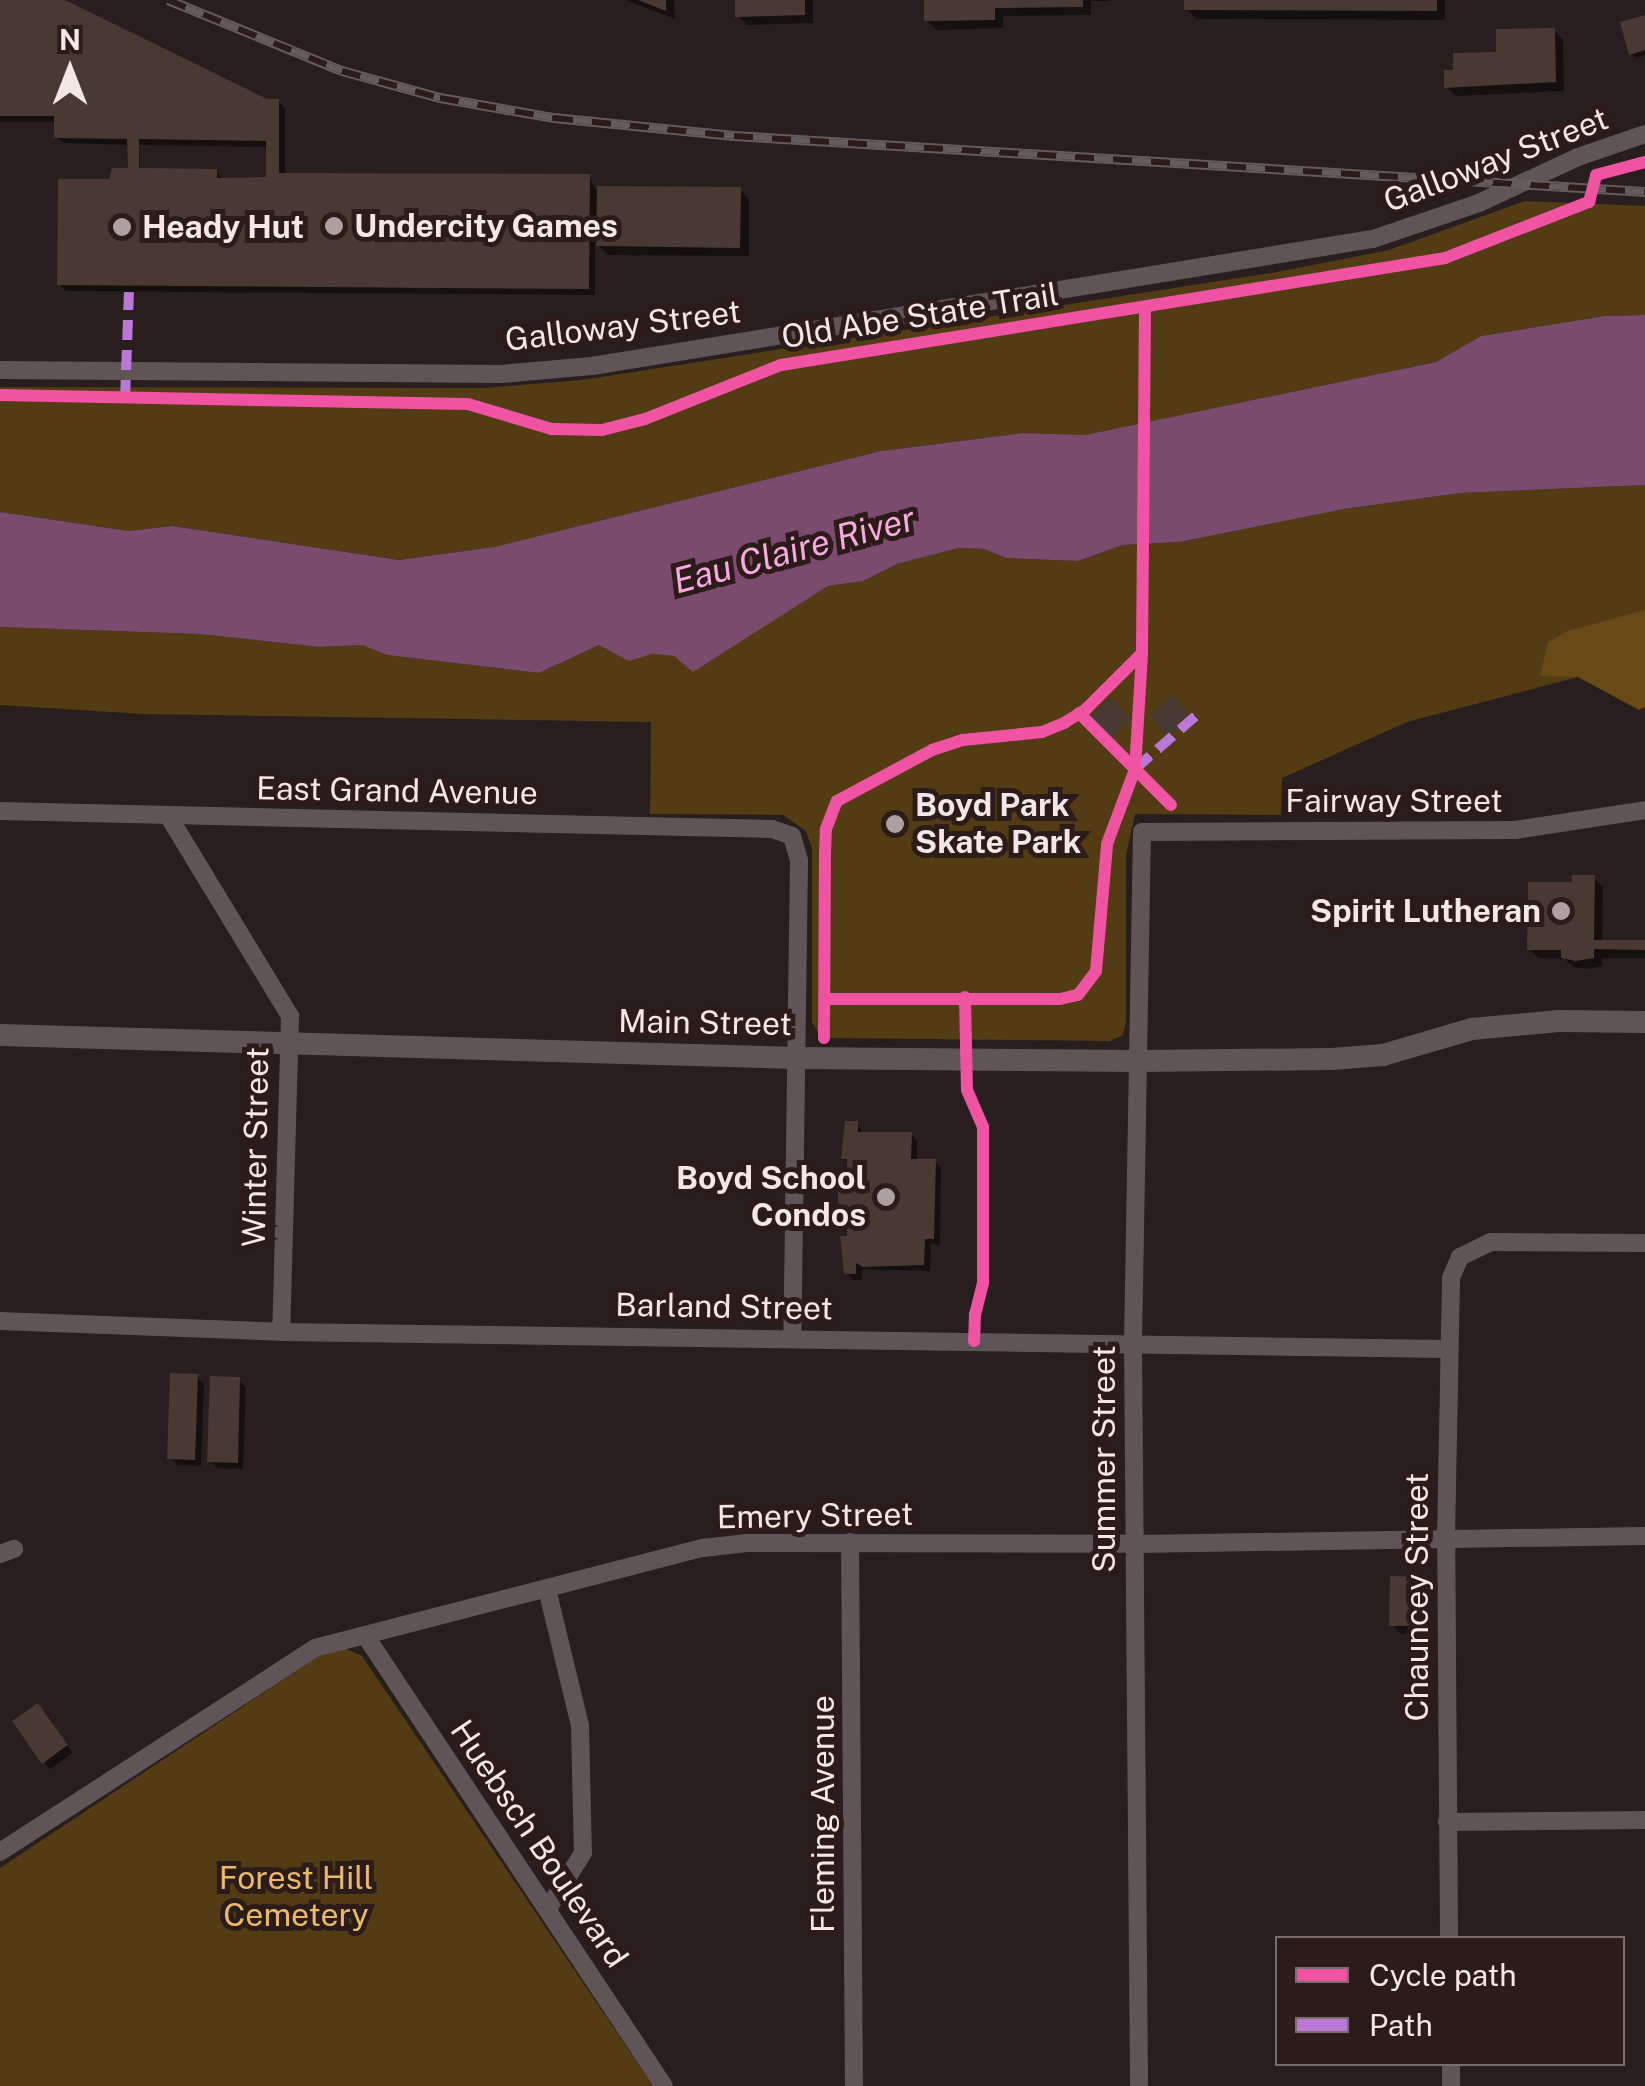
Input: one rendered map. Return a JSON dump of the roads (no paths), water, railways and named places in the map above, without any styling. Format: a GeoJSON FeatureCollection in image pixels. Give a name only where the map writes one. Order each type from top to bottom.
{"type":"FeatureCollection","features":[{"type":"Feature","properties":{"kind":"street","name":"Galloway Street"},"geometry":{"type":"LineString","coordinates":[[0,370],[501,374],[592,366],[1373,239],[1479,203],[1578,157],[1645,134]]}},
{"type":"Feature","properties":{"kind":"street","name":"Fairway Street"},"geometry":{"type":"LineString","coordinates":[[1142,832],[1515,830],[1645,810]]}},
{"type":"Feature","properties":{"kind":"street","name":"East Grand Avenue"},"geometry":{"type":"LineString","coordinates":[[0,811],[772,829],[792,836],[799,861],[797,1058]]}},
{"type":"Feature","properties":{"kind":"street","name":"Winter Street"},"geometry":{"type":"LineString","coordinates":[[168,816],[290,1016],[282,1332]]}},
{"type":"Feature","properties":{"kind":"street","name":"Summer Street"},"geometry":{"type":"LineString","coordinates":[[1139,2086],[1133,1343],[1142,832]]}},
{"type":"Feature","properties":{"kind":"street","name":"Main Street"},"geometry":{"type":"LineString","coordinates":[[0,1035],[797,1058],[1138,1061],[1332,1059],[1383,1055],[1472,1029],[1559,1021],[1645,1022]]}},
{"type":"Feature","properties":{"kind":"street"},"geometry":{"type":"LineString","coordinates":[[792,1338],[797,1058]]}},
{"type":"Feature","properties":{"kind":"street","name":"Chauncey Street"},"geometry":{"type":"LineString","coordinates":[[1449,1936],[1446,1539],[1450,1278],[1460,1257],[1491,1242],[1645,1243]]}},
{"type":"Feature","properties":{"kind":"street","name":"Barland Street"},"geometry":{"type":"LineString","coordinates":[[0,1321],[282,1332],[1447,1349]]}},
{"type":"Feature","properties":{"kind":"street","name":"Emery Street"},"geometry":{"type":"LineString","coordinates":[[0,1852],[315,1648],[704,1548],[747,1543],[1136,1544],[1645,1536]]}},
{"type":"Feature","properties":{"kind":"street","name":"Fleming Avenue"},"geometry":{"type":"LineString","coordinates":[[850,1542],[854,2086]]}},
{"type":"Feature","properties":{"kind":"street"},"geometry":{"type":"LineString","coordinates":[[547,1589],[580,1725],[583,1853],[547,1910]]}},
{"type":"Feature","properties":{"kind":"street","name":"Huebsch Boulevard"},"geometry":{"type":"LineString","coordinates":[[365,1635],[664,2086]]}},
{"type":"Feature","properties":{"kind":"street"},"geometry":{"type":"LineString","coordinates":[[1447,1822],[1645,1820]]}},
{"type":"Feature","properties":{"kind":"water","name":"Eau Claire River"},"geometry":{"type":"Polygon","coordinates":[[[1645,315],[1645,485],[1460,493],[1344,509],[1180,542],[1123,545],[1078,561],[1006,558],[984,549],[959,548],[897,564],[863,581],[828,586],[693,672],[674,656],[652,654],[629,661],[599,645],[539,673],[387,655],[362,645],[320,647],[199,634],[0,627],[0,512],[129,531],[172,526],[399,560],[494,547],[881,451],[1023,433],[1085,435],[1436,362],[1481,336],[1605,316],[1645,315]]]}},
{"type":"Feature","properties":{"kind":"railway"},"geometry":{"type":"LineString","coordinates":[[168,0],[342,71],[440,98],[554,118],[734,136],[1645,192]]}},
{"type":"Feature","properties":{"kind":"place","name":"Undercity Games"},"geometry":{"type":"Point","coordinates":[334,226]}},
{"type":"Feature","properties":{"kind":"place","name":"Heady Hut"},"geometry":{"type":"Point","coordinates":[122,227]}},
{"type":"Feature","properties":{"kind":"place","name":"Boyd Park Skate Park"},"geometry":{"type":"Point","coordinates":[895,824]}},
{"type":"Feature","properties":{"kind":"place","name":"Spirit Lutheran"},"geometry":{"type":"Point","coordinates":[1561,911]}},
{"type":"Feature","properties":{"kind":"place","name":"Boyd School Condos"},"geometry":{"type":"Point","coordinates":[886,1197]}},
{"type":"Feature","properties":{"kind":"park label","name":"Forest Hill Cemetery"},"geometry":{"type":"Point","coordinates":[296,1898]}}]}
